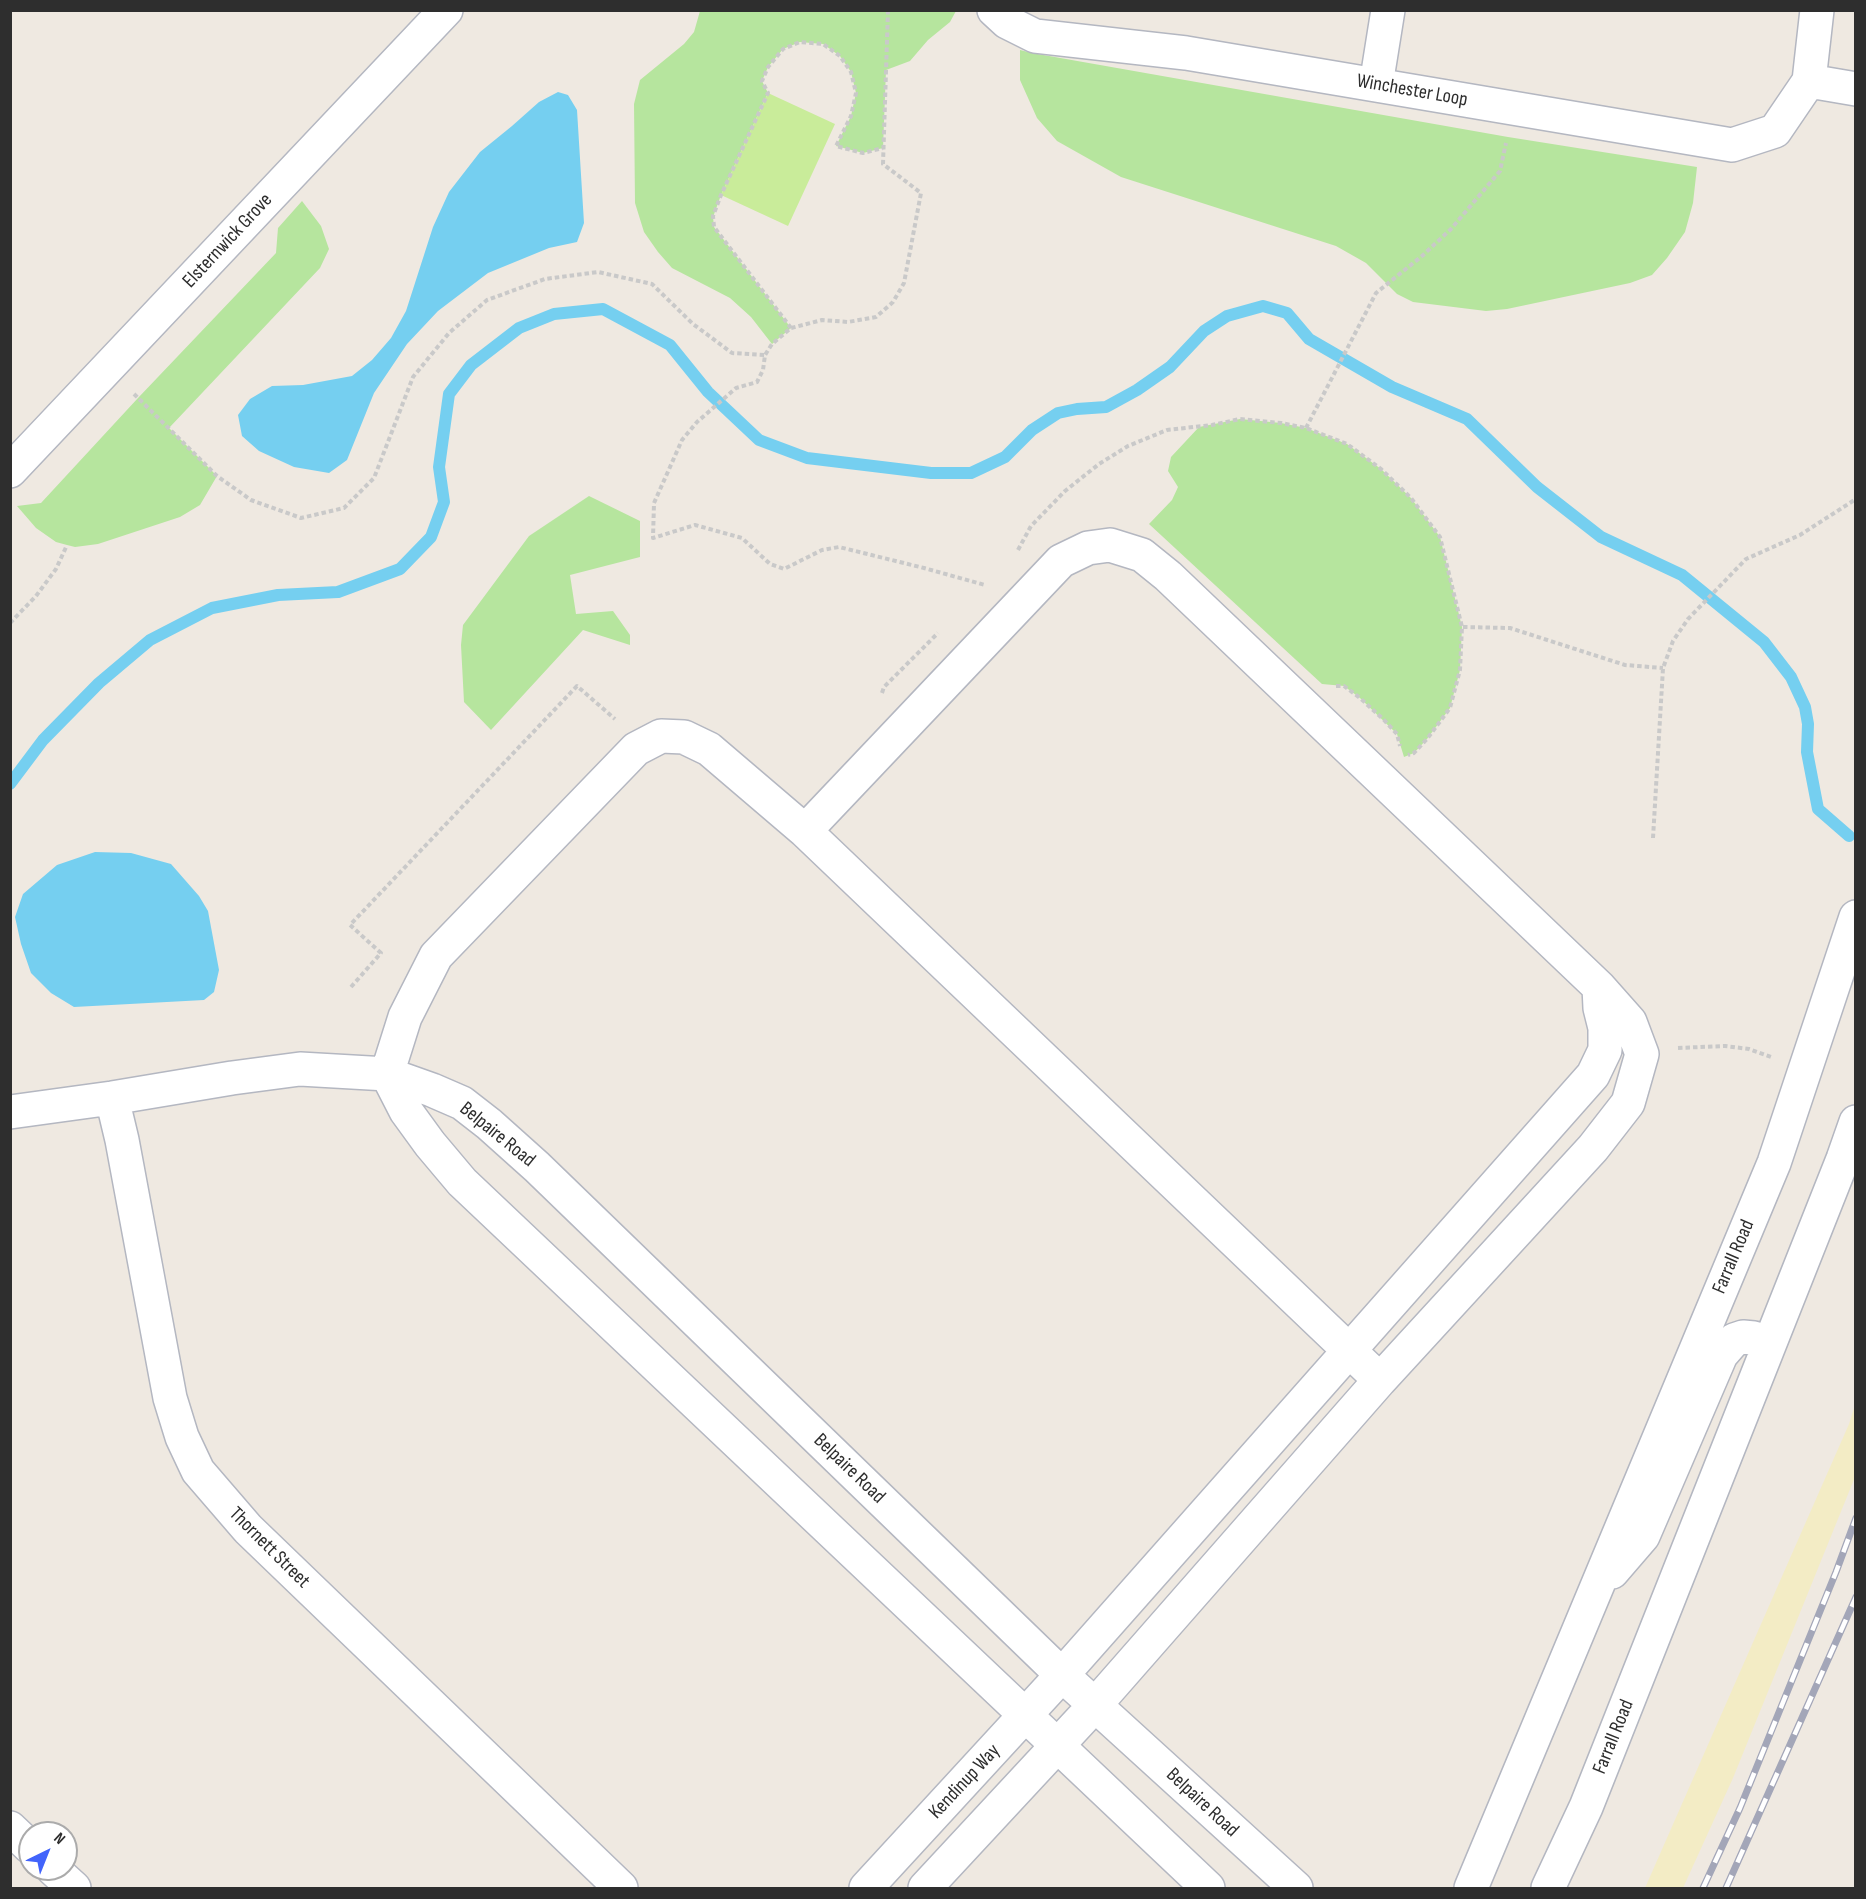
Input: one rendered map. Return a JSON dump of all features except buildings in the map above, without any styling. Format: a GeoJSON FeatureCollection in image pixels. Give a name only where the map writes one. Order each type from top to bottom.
{"type":"FeatureCollection","features":[{"type":"Feature","properties":{"kind":"street","name":"Elsternwick Grove"},"geometry":{"type":"LineString","coordinates":[[10,471],[446,10]]}},
{"type":"Feature","properties":{"kind":"street","name":"Winchester Loop"},"geometry":{"type":"LineString","coordinates":[[994,10],[1007,22],[1035,36],[1186,53],[1732,145],[1775,131],[1809,81],[1817,10]]}},
{"type":"Feature","properties":{"kind":"street"},"geometry":{"type":"LineString","coordinates":[[1376,85],[1388,10]]}},
{"type":"Feature","properties":{"kind":"street"},"geometry":{"type":"LineString","coordinates":[[1809,81],[1856,89]]}},
{"type":"Feature","properties":{"kind":"street"},"geometry":{"type":"LineString","coordinates":[[805,831],[1061,561],[1088,548],[1110,544],[1142,555],[1168,576],[1599,987],[1630,1022],[1642,1054],[1628,1103],[1593,1148],[1380,1380],[1095,1705],[926,1888],[894,1858]]}},
{"type":"Feature","properties":{"kind":"street"},"geometry":{"type":"LineString","coordinates":[[1208,1888],[462,1182],[406,1111],[387,1074],[405,1017],[436,956],[636,749],[661,736],[684,737],[709,749],[805,831],[1380,1380]]}},
{"type":"Feature","properties":{"kind":"street","name":"Farrall Road"},"geometry":{"type":"LineString","coordinates":[[1471,1888],[1774,1163],[1856,916]]}},
{"type":"Feature","properties":{"kind":"street","name":"Kendinup Way"},"geometry":{"type":"LineString","coordinates":[[866,1888],[1062,1675],[1593,1075],[1605,1050],[1605,1028],[1600,1008],[1599,987]]}},
{"type":"Feature","properties":{"kind":"street","name":"Belpaire Road"},"geometry":{"type":"LineString","coordinates":[[10,1112],[300,1069],[387,1074],[432,1090],[462,1104],[489,1124],[545,1175],[1062,1675],[1296,1888]]}},
{"type":"Feature","properties":{"kind":"street","name":"Thornett Street"},"geometry":{"type":"LineString","coordinates":[[112,1098],[122,1140],[170,1398],[182,1437],[198,1471],[248,1529],[621,1888]]}},
{"type":"Feature","properties":{"kind":"street","name":"Farrall Road"},"geometry":{"type":"LineString","coordinates":[[1548,1888],[1591,1796],[1856,1122]]}},
{"type":"Feature","properties":{"kind":"street","name":"Farrall Road"},"geometry":{"type":"LineString","coordinates":[[1595,1591],[1643,1536],[1721,1355],[1734,1340],[1743,1337],[1754,1338],[1767,1349]]}},
{"type":"Feature","properties":{"kind":"path"},"geometry":{"type":"LineString","coordinates":[[888,10],[883,164],[921,193],[904,283],[893,302],[876,317],[848,322],[822,320],[791,328],[772,344],[765,354],[763,370],[757,382],[736,388],[697,422],[682,440],[654,503],[653,537],[695,525],[742,538],[770,564],[784,569],[822,550],[839,547],[924,567],[986,585]]}},
{"type":"Feature","properties":{"kind":"path"},"geometry":{"type":"LineString","coordinates":[[791,328],[714,226],[713,216],[768,93],[762,81],[768,67],[783,49],[800,42],[823,44],[840,56],[851,72],[856,93],[851,116],[836,146],[863,153],[883,148]]}},
{"type":"Feature","properties":{"kind":"path"},"geometry":{"type":"LineString","coordinates":[[1306,428],[1376,293],[1451,229],[1500,171],[1508,136]]}},
{"type":"Feature","properties":{"kind":"path"},"geometry":{"type":"LineString","coordinates":[[106,370],[217,476],[251,500],[301,519],[344,508],[374,478],[413,377],[449,333],[487,300],[545,279],[598,272],[652,284],[693,324],[732,353],[765,354]]}},
{"type":"Feature","properties":{"kind":"path"},"geometry":{"type":"LineString","coordinates":[[1017,552],[1031,526],[1065,491],[1099,464],[1128,446],[1167,430],[1240,419],[1306,428],[1347,444],[1381,470],[1411,498],[1440,537],[1462,627],[1460,670],[1450,708],[1414,753],[1404,757]]}},
{"type":"Feature","properties":{"kind":"path"},"geometry":{"type":"LineString","coordinates":[[1653,838],[1663,668],[1673,641],[1688,619],[1746,560],[1800,535],[1856,499]]}},
{"type":"Feature","properties":{"kind":"path"},"geometry":{"type":"LineString","coordinates":[[10,623],[36,596],[56,569],[67,545]]}},
{"type":"Feature","properties":{"kind":"path"},"geometry":{"type":"LineString","coordinates":[[1462,627],[1510,627],[1625,665],[1663,668]]}},
{"type":"Feature","properties":{"kind":"path"},"geometry":{"type":"LineString","coordinates":[[1673,1049],[1692,1046],[1725,1046],[1749,1050],[1780,1060]]}},
{"type":"Feature","properties":{"kind":"green space"},"geometry":{"type":"Polygon","coordinates":[[[700,11],[956,11],[950,22],[928,40],[910,61],[886,70],[883,148],[863,153],[836,146],[851,116],[856,93],[851,72],[840,56],[823,44],[800,42],[783,49],[768,67],[762,81],[768,93],[713,217],[714,227],[791,328],[772,344],[751,317],[730,298],[672,268],[644,232],[635,203],[634,104],[640,80],[684,44],[694,32],[700,11]]]}},
{"type":"Feature","properties":{"kind":"green space"},"geometry":{"type":"Polygon","coordinates":[[[1020,50],[1508,137],[1697,167],[1693,203],[1685,232],[1667,258],[1652,275],[1630,283],[1507,309],[1486,311],[1413,302],[1397,294],[1366,263],[1336,246],[1121,177],[1057,141],[1037,118],[1020,80],[1020,50]]]}},
{"type":"Feature","properties":{"kind":"green space"},"geometry":{"type":"Polygon","coordinates":[[[768,93],[835,124],[788,226],[721,195],[768,93]]]}},
{"type":"Feature","properties":{"kind":"green space"},"geometry":{"type":"Polygon","coordinates":[[[302,201],[321,226],[329,249],[320,268],[169,428],[217,476],[200,505],[180,517],[98,544],[75,547],[67,545],[56,542],[36,528],[17,506],[41,503],[276,253],[278,228],[302,201]]]}},
{"type":"Feature","properties":{"kind":"green space"},"geometry":{"type":"Polygon","coordinates":[[[1240,419],[1306,428],[1347,444],[1381,469],[1411,498],[1440,537],[1462,627],[1460,670],[1450,708],[1414,753],[1404,757],[1397,734],[1360,698],[1344,686],[1322,684],[1149,524],[1172,500],[1178,487],[1168,471],[1171,457],[1199,427],[1240,419]]]}},
{"type":"Feature","properties":{"kind":"green space"},"geometry":{"type":"Polygon","coordinates":[[[589,496],[640,521],[640,557],[570,575],[576,614],[613,611],[630,635],[630,645],[583,630],[491,730],[464,702],[461,645],[463,625],[529,536],[589,496]]]}},
{"type":"Feature","properties":{"kind":"sand"},"geometry":{"type":"Polygon","coordinates":[[[1855,1405],[1855,1477],[1733,1778],[1683,1888],[1645,1888],[1849,1424],[1855,1405]]]}},
{"type":"Feature","properties":{"kind":"water"},"geometry":{"type":"Polygon","coordinates":[[[558,92],[568,95],[577,110],[584,223],[577,242],[549,248],[488,273],[438,311],[407,344],[374,393],[347,460],[329,473],[294,467],[259,451],[242,436],[238,415],[250,399],[272,386],[303,385],[352,376],[372,360],[391,338],[406,311],[433,227],[449,192],[480,152],[539,102],[558,92]]]}},
{"type":"Feature","properties":{"kind":"water"},"geometry":{"type":"Polygon","coordinates":[[[95,852],[131,853],[171,864],[199,896],[208,911],[219,970],[214,992],[204,1000],[74,1007],[51,993],[31,973],[15,917],[23,894],[57,865],[95,852]]]}},
{"type":"Feature","properties":{"kind":"waterway"},"geometry":{"type":"LineString","coordinates":[[10,784],[43,740],[99,683],[150,640],[212,608],[278,595],[338,592],[400,569],[431,537],[444,502],[439,467],[449,394],[471,365],[519,328],[554,314],[603,309],[670,345],[708,392],[759,440],[807,458],[931,473],[971,473],[1005,457],[1032,430],[1058,413],[1106,407],[1137,390],[1170,367],[1204,331],[1227,316],[1263,306],[1287,313],[1309,339],[1392,387],[1467,419],[1537,487],[1601,537],[1682,575],[1764,642],[1791,677],[1805,707],[1808,724],[1807,752],[1818,809],[1849,836]]}},
{"type":"Feature","properties":{"kind":"railway"},"geometry":{"type":"LineString","coordinates":[[1703,1888],[1740,1808],[1856,1518]]}},
{"type":"Feature","properties":{"kind":"railway"},"geometry":{"type":"LineString","coordinates":[[1726,1888],[1856,1597]]}}]}
